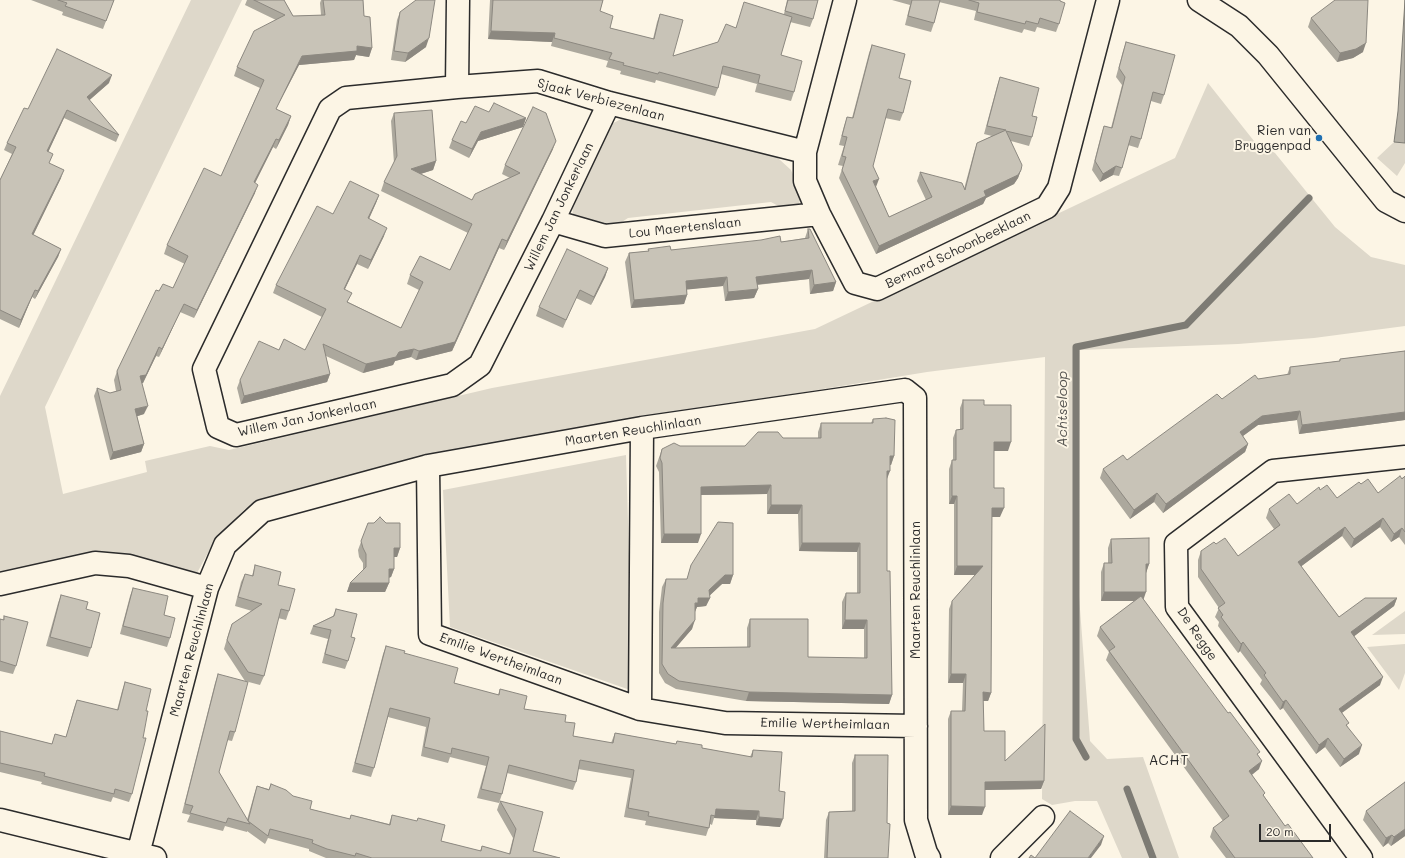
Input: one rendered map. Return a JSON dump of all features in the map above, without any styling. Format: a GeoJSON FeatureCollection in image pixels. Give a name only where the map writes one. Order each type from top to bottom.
{"type":"FeatureCollection","features":[{"type":"Feature","properties":{"kind":"street"},"geometry":{"type":"LineString","coordinates":[[457,87],[458,0]]}},
{"type":"Feature","properties":{"kind":"street","name":"Bernard Schoonbeeklaan"},"geometry":{"type":"LineString","coordinates":[[845,0],[805,152],[805,181],[819,214],[855,283],[877,289],[1047,206],[1059,188],[1108,0]]}},
{"type":"Feature","properties":{"kind":"street"},"geometry":{"type":"LineString","coordinates":[[1199,0],[1239,26],[1268,55],[1386,202],[1405,211]]}},
{"type":"Feature","properties":{"kind":"street","name":"Sjaak Verbiezenlaan"},"geometry":{"type":"LineString","coordinates":[[457,87],[538,81],[609,102],[805,152]]}},
{"type":"Feature","properties":{"kind":"street","name":"Willem Jan Jonkerlaan"},"geometry":{"type":"LineString","coordinates":[[457,87],[346,98],[330,110],[204,369],[218,427],[236,436],[452,385],[480,365],[553,221],[609,102]]}},
{"type":"Feature","properties":{"kind":"street","name":"Lou Maertenslaan"},"geometry":{"type":"LineString","coordinates":[[553,221],[605,236],[819,214]]}},
{"type":"Feature","properties":{"kind":"street","name":"Maarten Reuchlinlaan"},"geometry":{"type":"LineString","coordinates":[[147,856],[207,588],[225,545],[262,511],[428,466],[642,428],[905,390],[915,398],[916,820],[929,858]]}},
{"type":"Feature","properties":{"kind":"street"},"geometry":{"type":"LineString","coordinates":[[640,709],[642,428]]}},
{"type":"Feature","properties":{"kind":"street","name":"De Regge"},"geometry":{"type":"LineString","coordinates":[[1361,858],[1177,607],[1176,544],[1273,471],[1405,457]]}},
{"type":"Feature","properties":{"kind":"street","name":"Emilie Wertheimlaan"},"geometry":{"type":"LineString","coordinates":[[428,466],[430,634],[640,709],[725,723],[916,726]]}},
{"type":"Feature","properties":{"kind":"street"},"geometry":{"type":"LineString","coordinates":[[0,584],[95,563],[129,566],[207,588]]}},
{"type":"Feature","properties":{"kind":"street"},"geometry":{"type":"LineString","coordinates":[[1002,858],[1043,817]]}},
{"type":"Feature","properties":{"kind":"street"},"geometry":{"type":"LineString","coordinates":[[0,820],[147,856]]}},
{"type":"Feature","properties":{"kind":"shaded area"},"geometry":{"type":"Polygon","coordinates":[[[191,0],[242,0],[45,407],[63,494],[147,472],[145,461],[210,446],[229,450],[492,388],[815,329],[1175,158],[1208,83],[1254,141],[1275,153],[1335,227],[1371,257],[1405,265],[1405,326],[1314,338],[1238,344],[1080,350],[1079,596],[1090,741],[1107,759],[1143,757],[1179,858],[1122,858],[1097,801],[1075,801],[1052,805],[1042,799],[1045,357],[927,372],[438,452],[245,509],[216,538],[197,573],[114,553],[0,578],[0,396],[191,0]]]}},
{"type":"Feature","properties":{"kind":"shaded area"},"geometry":{"type":"Polygon","coordinates":[[[1405,0],[1405,143],[1394,142],[1398,111],[1405,0]]]}},
{"type":"Feature","properties":{"kind":"shaded area"},"geometry":{"type":"Polygon","coordinates":[[[623,118],[767,148],[791,170],[803,197],[797,206],[782,208],[771,202],[628,218],[617,225],[592,224],[573,216],[572,202],[606,127],[623,118]]]}},
{"type":"Feature","properties":{"kind":"shaded area"},"geometry":{"type":"Polygon","coordinates":[[[1394,142],[1405,143],[1405,163],[1397,176],[1377,158],[1394,142]]]}},
{"type":"Feature","properties":{"kind":"shaded area"},"geometry":{"type":"Polygon","coordinates":[[[626,455],[633,691],[450,627],[443,490],[626,455]]]}},
{"type":"Feature","properties":{"kind":"shaded area"},"geometry":{"type":"Polygon","coordinates":[[[1405,611],[1405,634],[1372,635],[1405,611]]]}},
{"type":"Feature","properties":{"kind":"shaded area"},"geometry":{"type":"Polygon","coordinates":[[[1405,644],[1405,673],[1399,690],[1367,647],[1405,644]]]}},
{"type":"Feature","properties":{"kind":"building"},"geometry":{"type":"Polygon","coordinates":[[[58,0],[114,0],[106,21],[65,6],[67,3],[58,0]]]}},
{"type":"Feature","properties":{"kind":"building"},"geometry":{"type":"Polygon","coordinates":[[[254,0],[284,0],[293,16],[325,15],[323,0],[363,0],[364,16],[370,17],[372,48],[357,46],[357,51],[302,56],[276,109],[291,116],[279,140],[276,139],[254,182],[258,185],[197,310],[184,304],[162,349],[159,347],[146,375],[140,376],[148,406],[135,409],[144,444],[113,452],[97,388],[110,393],[121,390],[117,371],[156,290],[159,291],[163,284],[173,288],[188,256],[167,245],[204,168],[221,176],[264,80],[237,67],[254,31],[285,15],[254,0]]]}},
{"type":"Feature","properties":{"kind":"building"},"geometry":{"type":"Polygon","coordinates":[[[416,0],[435,0],[429,38],[408,53],[394,51],[400,12],[416,0]]]}},
{"type":"Feature","properties":{"kind":"building"},"geometry":{"type":"Polygon","coordinates":[[[493,0],[603,0],[600,11],[613,16],[610,28],[654,39],[660,14],[683,20],[673,56],[718,42],[726,24],[736,28],[744,2],[792,17],[781,55],[802,61],[794,92],[758,83],[760,75],[723,66],[718,88],[659,72],[658,74],[623,65],[624,63],[609,59],[612,53],[554,38],[555,33],[491,31],[493,0]]]}},
{"type":"Feature","properties":{"kind":"building"},"geometry":{"type":"Polygon","coordinates":[[[788,0],[818,0],[813,19],[785,11],[788,0]]]}},
{"type":"Feature","properties":{"kind":"building"},"geometry":{"type":"Polygon","coordinates":[[[912,0],[940,0],[934,23],[908,16],[912,0]]]}},
{"type":"Feature","properties":{"kind":"building"},"geometry":{"type":"Polygon","coordinates":[[[969,0],[1060,0],[1065,3],[1059,24],[1040,18],[1038,24],[1026,21],[1025,24],[977,12],[979,3],[969,0]]]}},
{"type":"Feature","properties":{"kind":"building"},"geometry":{"type":"Polygon","coordinates":[[[1335,0],[1368,0],[1366,43],[1356,49],[1340,53],[1311,18],[1335,0]]]}},
{"type":"Feature","properties":{"kind":"building"},"geometry":{"type":"Polygon","coordinates":[[[1126,42],[1175,55],[1164,95],[1153,92],[1141,139],[1131,136],[1122,168],[1116,166],[1103,174],[1095,161],[1104,126],[1112,128],[1125,77],[1119,68],[1126,42]]]}},
{"type":"Feature","properties":{"kind":"building"},"geometry":{"type":"Polygon","coordinates":[[[872,45],[905,54],[899,78],[911,81],[903,113],[888,109],[873,166],[879,179],[873,181],[889,217],[932,197],[920,172],[962,183],[965,190],[977,143],[1006,130],[987,126],[1000,77],[1039,88],[1032,116],[1037,117],[1032,137],[1006,131],[1022,165],[1018,175],[984,191],[986,196],[879,246],[842,170],[846,157],[842,156],[847,137],[842,136],[847,117],[853,118],[872,45]]]}},
{"type":"Feature","properties":{"kind":"building"},"geometry":{"type":"Polygon","coordinates":[[[57,49],[112,75],[87,97],[119,135],[67,110],[47,151],[53,154],[49,163],[64,170],[32,234],[61,249],[38,291],[35,290],[21,320],[0,310],[0,180],[16,147],[7,143],[24,108],[28,109],[57,49]]]}},
{"type":"Feature","properties":{"kind":"building"},"geometry":{"type":"Polygon","coordinates":[[[494,103],[526,118],[481,132],[472,149],[452,140],[461,121],[466,123],[475,106],[489,112],[494,103]]]}},
{"type":"Feature","properties":{"kind":"building"},"geometry":{"type":"Polygon","coordinates":[[[533,107],[546,113],[556,141],[507,241],[502,239],[455,342],[419,351],[414,349],[399,352],[396,357],[366,364],[323,344],[330,374],[244,396],[240,380],[259,341],[279,350],[284,339],[305,350],[326,309],[276,285],[317,206],[333,214],[350,181],[379,195],[368,218],[387,228],[371,260],[360,255],[344,289],[352,293],[347,302],[401,328],[423,282],[410,275],[420,256],[450,270],[472,224],[384,182],[397,156],[394,113],[432,110],[436,161],[411,169],[472,200],[475,194],[520,173],[505,165],[533,107]]]}},
{"type":"Feature","properties":{"kind":"building"},"geometry":{"type":"Polygon","coordinates":[[[808,229],[810,229],[836,282],[814,285],[812,270],[756,277],[758,289],[728,292],[727,277],[686,281],[687,295],[634,300],[629,253],[649,251],[648,249],[670,246],[671,250],[761,240],[780,236],[781,242],[809,238],[808,229]]]}},
{"type":"Feature","properties":{"kind":"building"},"geometry":{"type":"Polygon","coordinates":[[[567,249],[608,268],[594,297],[580,290],[566,320],[539,307],[567,249]]]}},
{"type":"Feature","properties":{"kind":"building"},"geometry":{"type":"Polygon","coordinates":[[[1405,351],[1405,412],[1302,425],[1300,411],[1262,416],[1240,432],[1248,444],[1166,504],[1157,493],[1134,510],[1103,469],[1123,455],[1127,460],[1217,394],[1222,399],[1255,375],[1258,379],[1290,374],[1290,367],[1405,351]]]}},
{"type":"Feature","properties":{"kind":"building"},"geometry":{"type":"Polygon","coordinates":[[[963,400],[984,400],[984,405],[1011,405],[1011,442],[994,442],[994,488],[1004,488],[1004,508],[992,508],[991,693],[983,692],[984,731],[1005,731],[1005,761],[1045,724],[1044,781],[985,782],[985,807],[951,806],[951,711],[965,711],[966,674],[951,674],[952,601],[983,566],[957,566],[957,496],[952,496],[952,460],[956,460],[956,430],[963,429],[963,400]]]}},
{"type":"Feature","properties":{"kind":"building"},"geometry":{"type":"Polygon","coordinates":[[[886,418],[895,420],[894,456],[890,456],[890,471],[887,471],[887,571],[890,571],[892,695],[749,692],[679,681],[668,674],[662,664],[663,603],[666,579],[687,579],[691,565],[718,522],[733,523],[733,575],[725,575],[709,590],[710,598],[698,598],[698,603],[695,603],[695,620],[671,648],[750,647],[750,619],[808,619],[808,657],[867,658],[867,620],[845,620],[846,593],[860,593],[860,543],[802,543],[802,505],[771,505],[771,485],[701,487],[701,534],[664,534],[662,463],[660,458],[662,449],[674,443],[680,446],[745,446],[758,432],[778,432],[783,438],[821,438],[821,423],[873,423],[873,419],[886,418]]]}},
{"type":"Feature","properties":{"kind":"building"},"geometry":{"type":"Polygon","coordinates":[[[1400,476],[1402,479],[1405,476],[1405,532],[1402,528],[1394,534],[1383,518],[1354,539],[1345,527],[1298,562],[1339,617],[1365,598],[1397,598],[1351,632],[1383,677],[1339,709],[1349,723],[1346,725],[1362,745],[1344,759],[1328,738],[1319,745],[1286,700],[1283,702],[1264,675],[1266,673],[1243,642],[1241,644],[1221,617],[1223,615],[1218,608],[1225,603],[1201,569],[1201,551],[1214,542],[1216,544],[1225,538],[1238,556],[1280,525],[1269,509],[1289,494],[1297,504],[1319,487],[1320,490],[1327,485],[1337,498],[1359,482],[1361,484],[1368,479],[1378,493],[1400,476]]]}},
{"type":"Feature","properties":{"kind":"building"},"geometry":{"type":"Polygon","coordinates":[[[380,517],[386,523],[400,523],[400,548],[394,548],[394,569],[389,569],[389,583],[350,583],[366,567],[366,554],[361,541],[368,523],[374,523],[380,517]]]}},
{"type":"Feature","properties":{"kind":"building"},"geometry":{"type":"Polygon","coordinates":[[[1149,538],[1149,564],[1146,564],[1146,592],[1104,592],[1104,563],[1112,563],[1111,539],[1149,538]]]}},
{"type":"Feature","properties":{"kind":"building"},"geometry":{"type":"Polygon","coordinates":[[[255,565],[281,572],[278,585],[295,589],[289,611],[281,609],[264,676],[248,672],[227,640],[232,624],[262,604],[238,597],[245,574],[253,576],[255,565]]]}},
{"type":"Feature","properties":{"kind":"building"},"geometry":{"type":"Polygon","coordinates":[[[133,588],[168,596],[164,615],[175,618],[170,638],[123,626],[133,588]]]}},
{"type":"Feature","properties":{"kind":"building"},"geometry":{"type":"Polygon","coordinates":[[[61,595],[88,602],[86,609],[100,613],[91,648],[50,637],[61,595]]]}},
{"type":"Feature","properties":{"kind":"building"},"geometry":{"type":"Polygon","coordinates":[[[1141,596],[1228,713],[1230,712],[1260,752],[1257,754],[1262,761],[1249,771],[1265,793],[1263,795],[1285,826],[1288,824],[1313,858],[1235,858],[1213,828],[1229,816],[1109,651],[1115,647],[1100,627],[1141,596]]]}},
{"type":"Feature","properties":{"kind":"building"},"geometry":{"type":"Polygon","coordinates":[[[336,609],[357,614],[351,637],[355,638],[348,661],[325,654],[331,630],[313,626],[334,616],[336,609]]]}},
{"type":"Feature","properties":{"kind":"building"},"geometry":{"type":"Polygon","coordinates":[[[4,616],[28,622],[16,666],[0,661],[0,619],[4,620],[4,616]]]}},
{"type":"Feature","properties":{"kind":"building"},"geometry":{"type":"Polygon","coordinates":[[[386,646],[405,651],[404,653],[458,668],[454,683],[499,695],[500,689],[527,696],[524,709],[566,715],[565,722],[575,723],[573,736],[613,743],[615,733],[676,744],[677,741],[702,745],[702,748],[752,757],[753,750],[782,752],[779,791],[785,792],[783,819],[759,817],[759,811],[716,809],[715,816],[711,815],[709,828],[648,816],[649,812],[628,808],[634,770],[580,760],[576,782],[509,765],[502,794],[481,789],[489,757],[452,748],[451,754],[424,747],[430,718],[390,708],[374,768],[355,763],[386,646]]]}},
{"type":"Feature","properties":{"kind":"building"},"geometry":{"type":"Polygon","coordinates":[[[218,674],[248,682],[235,732],[230,731],[219,772],[250,824],[228,818],[226,823],[190,813],[193,806],[185,804],[218,674]]]}},
{"type":"Feature","properties":{"kind":"building"},"geometry":{"type":"Polygon","coordinates":[[[125,682],[151,689],[146,711],[148,711],[143,738],[146,738],[132,794],[115,789],[114,794],[44,776],[45,773],[0,763],[0,731],[52,744],[55,734],[66,737],[77,700],[118,710],[125,682]]]}},
{"type":"Feature","properties":{"kind":"building"},"geometry":{"type":"Polygon","coordinates":[[[855,755],[888,755],[887,823],[890,824],[888,858],[827,858],[829,812],[855,811],[855,755]]]}},
{"type":"Feature","properties":{"kind":"building"},"geometry":{"type":"Polygon","coordinates":[[[1405,782],[1405,829],[1394,837],[1392,835],[1386,838],[1366,811],[1405,782]]]}},
{"type":"Feature","properties":{"kind":"building"},"geometry":{"type":"Polygon","coordinates":[[[271,784],[286,790],[293,796],[312,801],[310,809],[350,819],[351,815],[390,825],[392,815],[417,821],[418,818],[445,825],[441,841],[481,851],[482,846],[510,854],[516,829],[500,801],[543,812],[533,851],[560,858],[372,858],[356,853],[355,856],[327,849],[312,843],[313,840],[270,829],[268,836],[248,821],[257,786],[269,790],[271,784]]]}},
{"type":"Feature","properties":{"kind":"building"},"geometry":{"type":"Polygon","coordinates":[[[1070,811],[1104,836],[1088,858],[1035,858],[1070,811]]]}},
{"type":"Feature","properties":{"kind":"waterway","name":"Achtseloop"},"geometry":{"type":"LineString","coordinates":[[1086,757],[1076,739],[1076,347],[1186,325],[1309,198]]}},
{"type":"Feature","properties":{"kind":"waterway","name":"Achtseloop"},"geometry":{"type":"LineString","coordinates":[[1127,789],[1153,858]]}},
{"type":"Feature","properties":{"kind":"place","name":"Rien van Bruggenpad"},"geometry":{"type":"Point","coordinates":[1319,138]}},
{"type":"Feature","properties":{"kind":"district","name":"ACHT"},"geometry":{"type":"Point","coordinates":[1169,761]}}]}
